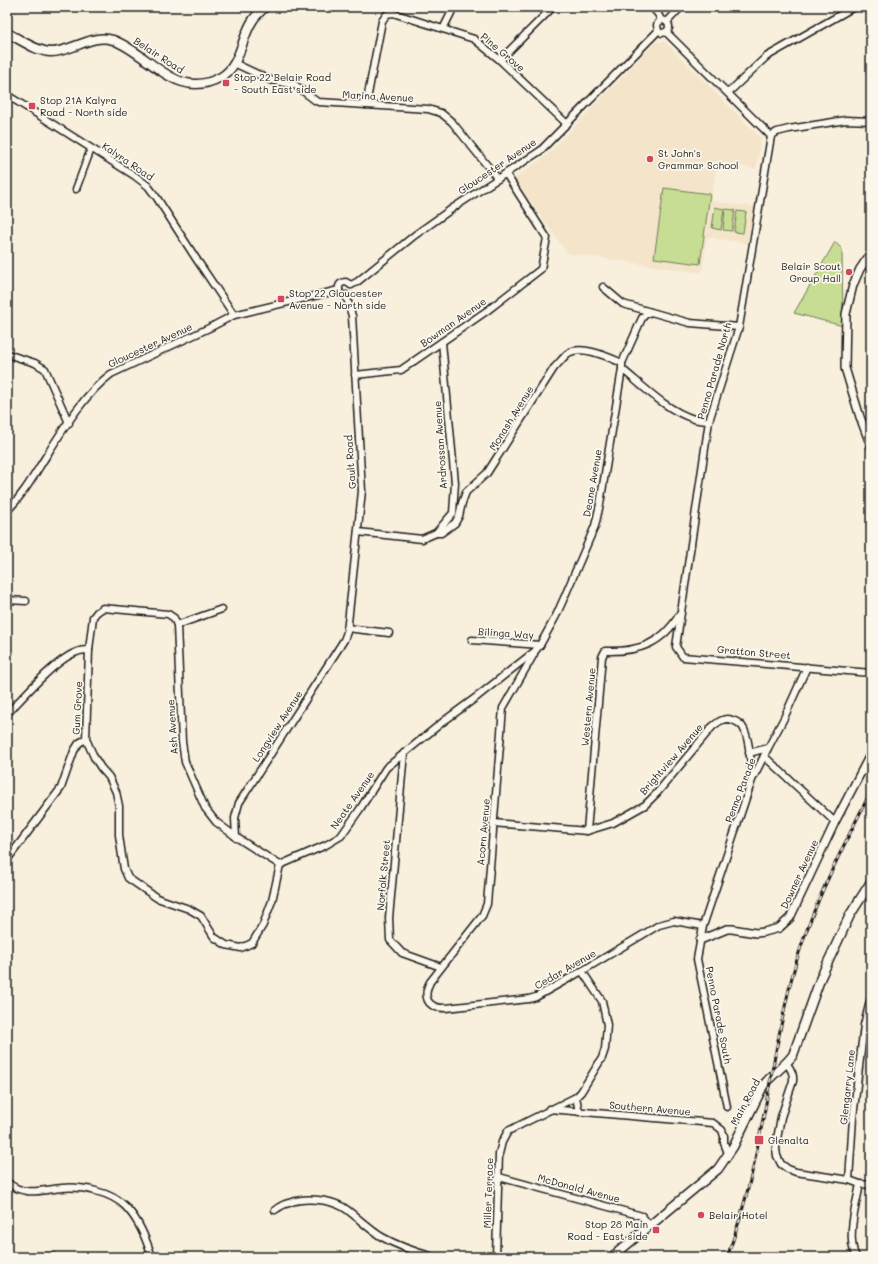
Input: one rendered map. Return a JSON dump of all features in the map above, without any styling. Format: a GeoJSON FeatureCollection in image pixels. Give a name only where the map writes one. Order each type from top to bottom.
{"type":"FeatureCollection","features":[{"type":"Feature","properties":{"kind":"main road","name":"Belair Road"},"geometry":{"type":"LineString","coordinates":[[7,33],[42,51],[52,52],[65,50],[96,39],[110,40],[122,44],[173,79],[187,84],[198,85],[211,82],[228,72],[234,64],[252,21],[265,7]]}},
{"type":"Feature","properties":{"kind":"main road","name":"Main Road"},"geometry":{"type":"LineString","coordinates":[[612,1257],[718,1169],[733,1146],[763,1086],[787,1064],[793,1055],[821,977],[850,915],[871,882]]}},
{"type":"Feature","properties":{"kind":"street"},"geometry":{"type":"LineString","coordinates":[[442,29],[454,7]]}},
{"type":"Feature","properties":{"kind":"street"},"geometry":{"type":"LineString","coordinates":[[500,60],[552,7]]}},
{"type":"Feature","properties":{"kind":"street"},"geometry":{"type":"LineString","coordinates":[[652,7],[670,27],[666,32]]}},
{"type":"Feature","properties":{"kind":"street"},"geometry":{"type":"LineString","coordinates":[[681,7],[657,25],[658,31],[662,33],[666,32],[771,136],[777,132],[789,129],[846,120],[871,121]]}},
{"type":"Feature","properties":{"kind":"street"},"geometry":{"type":"LineString","coordinates":[[728,93],[766,57],[854,7]]}},
{"type":"Feature","properties":{"kind":"street","name":"Pine Grove"},"geometry":{"type":"LineString","coordinates":[[366,105],[382,20],[387,14],[393,13],[474,39],[500,60],[567,124]]}},
{"type":"Feature","properties":{"kind":"street","name":"Gloucester Avenue"},"geometry":{"type":"LineString","coordinates":[[351,285],[358,282],[414,235],[540,151],[658,31]]}},
{"type":"Feature","properties":{"kind":"street","name":"Marina Avenue"},"geometry":{"type":"LineString","coordinates":[[234,64],[270,80],[295,85],[319,102],[428,109],[441,113],[452,122],[498,180]]}},
{"type":"Feature","properties":{"kind":"street","name":"Kalyra Road"},"geometry":{"type":"LineString","coordinates":[[7,95],[144,182],[157,198],[234,315]]}},
{"type":"Feature","properties":{"kind":"street","name":"Penno Parade North"},"geometry":{"type":"LineString","coordinates":[[681,612],[709,421],[739,327],[771,136]]}},
{"type":"Feature","properties":{"kind":"street"},"geometry":{"type":"LineString","coordinates":[[76,189],[92,149]]}},
{"type":"Feature","properties":{"kind":"street","name":"Bowman Avenue"},"geometry":{"type":"LineString","coordinates":[[355,375],[401,370],[488,310],[542,269],[547,238],[506,174]]}},
{"type":"Feature","properties":{"kind":"street"},"geometry":{"type":"LineString","coordinates":[[871,252],[855,279],[846,314],[845,368],[860,417],[871,446]]}},
{"type":"Feature","properties":{"kind":"street"},"geometry":{"type":"LineString","coordinates":[[346,282],[351,285],[351,291],[346,295],[342,294],[339,290],[341,283],[346,282]]}},
{"type":"Feature","properties":{"kind":"street"},"geometry":{"type":"LineString","coordinates":[[603,288],[623,304],[690,323],[739,327]]}},
{"type":"Feature","properties":{"kind":"street","name":"Gloucester Avenue"},"geometry":{"type":"LineString","coordinates":[[7,511],[29,485],[50,450],[94,389],[111,374],[234,315],[339,290]]}},
{"type":"Feature","properties":{"kind":"street","name":"Gault Road"},"geometry":{"type":"LineString","coordinates":[[346,295],[352,316],[362,491],[348,628]]}},
{"type":"Feature","properties":{"kind":"street","name":"Deane Avenue"},"geometry":{"type":"LineString","coordinates":[[540,645],[556,616],[595,526],[600,504],[622,366],[642,318],[651,312]]}},
{"type":"Feature","properties":{"kind":"street","name":"Ardrossan Avenue"},"geometry":{"type":"LineString","coordinates":[[436,533],[453,513],[455,483],[442,342]]}},
{"type":"Feature","properties":{"kind":"street","name":"Monash Avenue"},"geometry":{"type":"LineString","coordinates":[[436,533],[442,533],[455,523],[459,516],[466,492],[487,473],[554,368],[568,353],[580,350],[600,354],[622,366],[660,401],[694,419],[709,421]]}},
{"type":"Feature","properties":{"kind":"street"},"geometry":{"type":"LineString","coordinates":[[7,354],[35,363],[45,369],[69,423]]}},
{"type":"Feature","properties":{"kind":"street"},"geometry":{"type":"LineString","coordinates":[[358,532],[422,539],[436,533]]}},
{"type":"Feature","properties":{"kind":"street"},"geometry":{"type":"LineString","coordinates":[[7,600],[26,601]]}},
{"type":"Feature","properties":{"kind":"street","name":"Gum Grove"},"geometry":{"type":"LineString","coordinates":[[7,860],[61,788],[74,751],[79,743],[86,740],[93,617],[103,608],[168,614],[174,618],[177,625]]}},
{"type":"Feature","properties":{"kind":"street"},"geometry":{"type":"LineString","coordinates":[[177,625],[222,609]]}},
{"type":"Feature","properties":{"kind":"street","name":"Gratton Street"},"geometry":{"type":"LineString","coordinates":[[681,612],[676,646],[683,657],[871,673]]}},
{"type":"Feature","properties":{"kind":"street","name":"Western Avenue"},"geometry":{"type":"LineString","coordinates":[[587,831],[602,657],[605,651],[622,652],[644,647],[661,638],[675,622],[681,612]]}},
{"type":"Feature","properties":{"kind":"street","name":"Ash Avenue"},"geometry":{"type":"LineString","coordinates":[[177,625],[182,742],[185,762],[205,808],[216,822],[236,838],[280,865]]}},
{"type":"Feature","properties":{"kind":"street"},"geometry":{"type":"LineString","coordinates":[[348,628],[388,633]]}},
{"type":"Feature","properties":{"kind":"street","name":"Longview Avenue"},"geometry":{"type":"LineString","coordinates":[[236,838],[235,818],[239,803],[344,640],[348,628]]}},
{"type":"Feature","properties":{"kind":"street","name":"Bilinga Way"},"geometry":{"type":"LineString","coordinates":[[472,640],[540,645]]}},
{"type":"Feature","properties":{"kind":"street","name":"Neate Avenue"},"geometry":{"type":"LineString","coordinates":[[280,865],[326,845],[341,836],[386,768],[535,651],[540,645]]}},
{"type":"Feature","properties":{"kind":"street"},"geometry":{"type":"LineString","coordinates":[[7,714],[61,661],[77,651],[90,650]]}},
{"type":"Feature","properties":{"kind":"street","name":"Acorn Avenue"},"geometry":{"type":"LineString","coordinates":[[429,1003],[426,997],[426,989],[430,982],[482,916],[487,904],[503,708],[535,651]]}},
{"type":"Feature","properties":{"kind":"street","name":"Penno Parade"},"geometry":{"type":"LineString","coordinates":[[703,926],[752,780],[784,718],[807,667]]}},
{"type":"Feature","properties":{"kind":"street","name":"Brightview Avenue"},"geometry":{"type":"LineString","coordinates":[[494,823],[587,831],[612,823],[644,805],[657,793],[694,748],[719,721],[728,718],[737,721],[744,728],[748,739],[752,780]]}},
{"type":"Feature","properties":{"kind":"street"},"geometry":{"type":"LineString","coordinates":[[86,740],[94,757],[109,777],[116,792],[119,806],[119,835],[124,869],[128,878],[157,898],[189,909],[201,916],[214,937],[226,945],[241,948],[252,942],[263,925],[272,901],[280,865]]}},
{"type":"Feature","properties":{"kind":"street"},"geometry":{"type":"LineString","coordinates":[[749,753],[768,748]]}},
{"type":"Feature","properties":{"kind":"street","name":"Norfolk Street"},"geometry":{"type":"LineString","coordinates":[[404,753],[389,918],[390,940],[402,953],[441,967]]}},
{"type":"Feature","properties":{"kind":"street","name":"Downer Avenue"},"geometry":{"type":"LineString","coordinates":[[700,940],[727,929],[756,933],[779,928],[790,918],[835,822],[871,753]]}},
{"type":"Feature","properties":{"kind":"street"},"geometry":{"type":"LineString","coordinates":[[764,756],[835,822]]}},
{"type":"Feature","properties":{"kind":"street","name":"Cedar Avenue"},"geometry":{"type":"LineString","coordinates":[[429,1003],[436,1007],[446,1008],[529,999],[536,997],[582,971],[659,925],[674,921],[703,926]]}},
{"type":"Feature","properties":{"kind":"street","name":"Penno Parade South"},"geometry":{"type":"LineString","coordinates":[[703,926],[697,959],[727,1107]]}},
{"type":"Feature","properties":{"kind":"street"},"geometry":{"type":"LineString","coordinates":[[549,1109],[576,1097],[581,1092],[602,1058],[605,1049],[607,1025],[602,1001],[582,971]]}},
{"type":"Feature","properties":{"kind":"street","name":"Glengarry Lane"},"geometry":{"type":"LineString","coordinates":[[848,1180],[853,1118],[864,1025],[871,997]]}},
{"type":"Feature","properties":{"kind":"street"},"geometry":{"type":"LineString","coordinates":[[787,1064],[791,1068],[794,1077],[781,1116],[776,1149],[776,1156],[781,1164],[796,1172],[871,1185]]}},
{"type":"Feature","properties":{"kind":"street"},"geometry":{"type":"LineString","coordinates":[[576,1097],[578,1112]]}},
{"type":"Feature","properties":{"kind":"street","name":"Southern Avenue"},"geometry":{"type":"LineString","coordinates":[[549,1109],[712,1123],[722,1130],[724,1143],[728,1153]]}},
{"type":"Feature","properties":{"kind":"street","name":"Miller Terrace"},"geometry":{"type":"LineString","coordinates":[[496,1257],[499,1154],[502,1142],[508,1131],[549,1109]]}},
{"type":"Feature","properties":{"kind":"street","name":"McDonald Avenue"},"geometry":{"type":"LineString","coordinates":[[499,1177],[642,1216],[650,1226]]}},
{"type":"Feature","properties":{"kind":"street"},"geometry":{"type":"LineString","coordinates":[[7,1182],[12,1187],[25,1192],[79,1188],[93,1190],[108,1195],[125,1205],[139,1223],[147,1240],[152,1257]]}},
{"type":"Feature","properties":{"kind":"street"},"geometry":{"type":"LineString","coordinates":[[856,1257],[853,1251],[852,1232],[860,1184]]}},
{"type":"Feature","properties":{"kind":"street"},"geometry":{"type":"LineString","coordinates":[[275,1210],[287,1203],[297,1200],[330,1202],[342,1207],[382,1237],[422,1254],[434,1257]]}},
{"type":"Feature","properties":{"kind":"street"},"geometry":{"type":"LineString","coordinates":[[24,1257],[53,1257]]}},
{"type":"Feature","properties":{"kind":"shaded area","name":"St John's Grammar School"},"geometry":{"type":"Polygon","coordinates":[[[655,42],[665,42],[761,138],[756,169],[717,162],[711,201],[756,207],[750,244],[707,237],[702,273],[567,253],[514,179],[547,155],[655,42]]]}},
{"type":"Feature","properties":{"kind":"green space"},"geometry":{"type":"Polygon","coordinates":[[[664,188],[710,194],[700,264],[654,258],[664,188]]]}},
{"type":"Feature","properties":{"kind":"green space"},"geometry":{"type":"Polygon","coordinates":[[[715,207],[724,209],[721,230],[712,228],[715,207]]]}},
{"type":"Feature","properties":{"kind":"green space"},"geometry":{"type":"Polygon","coordinates":[[[725,209],[735,210],[732,231],[723,230],[725,209]]]}},
{"type":"Feature","properties":{"kind":"green space"},"geometry":{"type":"Polygon","coordinates":[[[737,211],[746,212],[743,233],[734,232],[737,211]]]}},
{"type":"Feature","properties":{"kind":"green space"},"geometry":{"type":"Polygon","coordinates":[[[835,242],[842,249],[843,326],[794,313],[835,242]]]}},
{"type":"Feature","properties":{"kind":"railway"},"geometry":{"type":"LineString","coordinates":[[871,317],[869,347],[871,377]]}},
{"type":"Feature","properties":{"kind":"railway"},"geometry":{"type":"LineString","coordinates":[[727,1257],[739,1223],[748,1188],[776,1047],[799,953],[807,929],[827,882],[871,791]]}},
{"type":"Feature","properties":{"kind":"place","name":"Stop 22 Belair Road - South East side"},"geometry":{"type":"Point","coordinates":[226,83]}},
{"type":"Feature","properties":{"kind":"place","name":"Stop 21A Kalyra Road - North side"},"geometry":{"type":"Point","coordinates":[32,106]}},
{"type":"Feature","properties":{"kind":"place","name":"St John's Grammar School"},"geometry":{"type":"Point","coordinates":[650,159]}},
{"type":"Feature","properties":{"kind":"place","name":"Belair Scout Group Hall"},"geometry":{"type":"Point","coordinates":[849,272]}},
{"type":"Feature","properties":{"kind":"place","name":"Stop 22 Gloucester Avenue - North side"},"geometry":{"type":"Point","coordinates":[281,299]}},
{"type":"Feature","properties":{"kind":"place","name":"Glenalta"},"geometry":{"type":"Point","coordinates":[759,1140]}},
{"type":"Feature","properties":{"kind":"place","name":"Belair Hotel"},"geometry":{"type":"Point","coordinates":[701,1215]}},
{"type":"Feature","properties":{"kind":"place","name":"Stop 28 Main Road - East side"},"geometry":{"type":"Point","coordinates":[656,1230]}}]}
